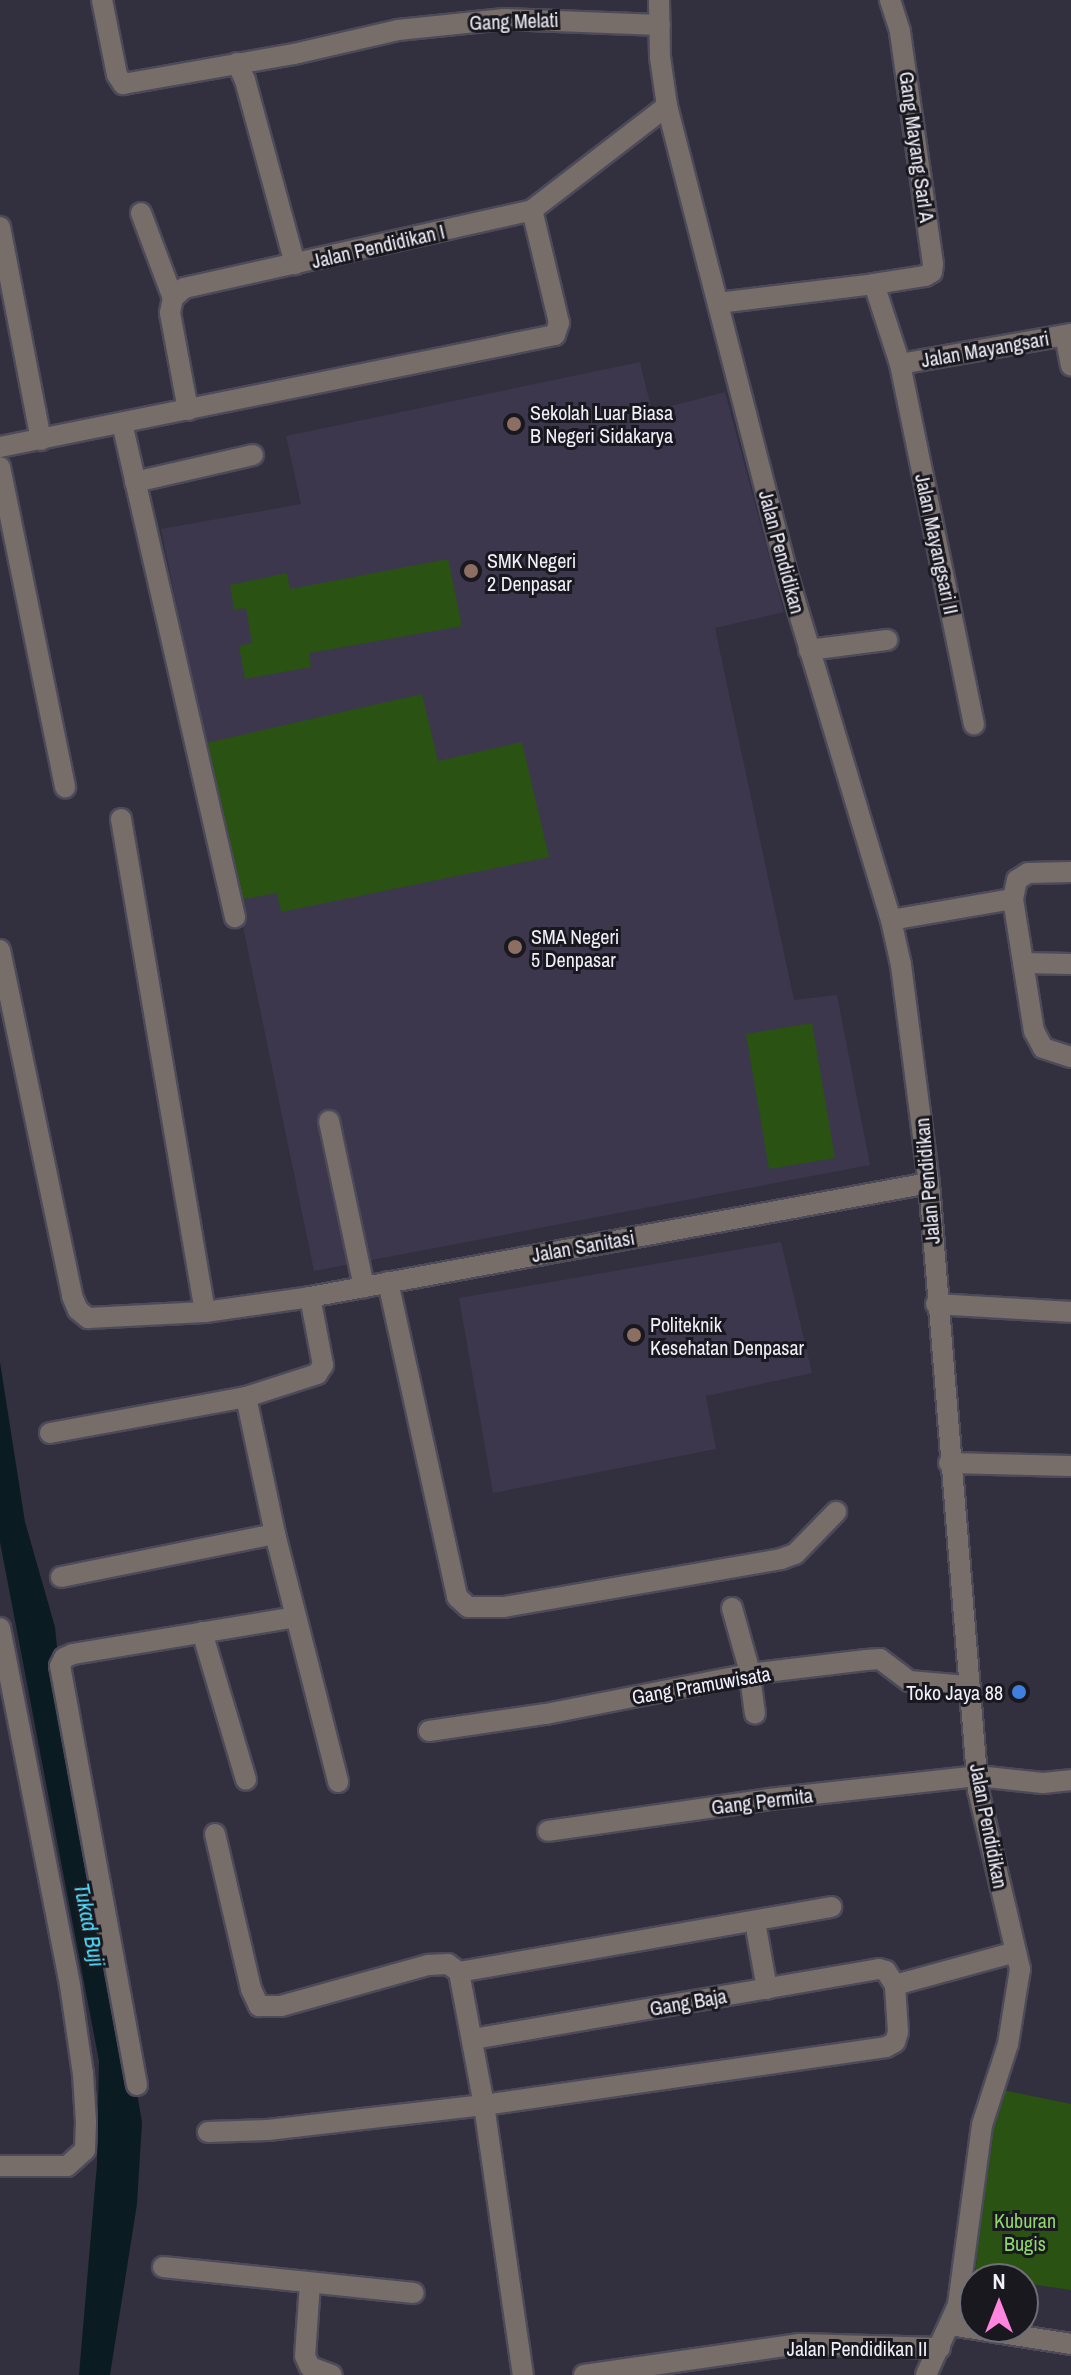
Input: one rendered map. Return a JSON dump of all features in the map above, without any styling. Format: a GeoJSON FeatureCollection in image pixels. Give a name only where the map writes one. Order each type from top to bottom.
{"type":"FeatureCollection","features":[{"type":"Feature","properties":{"kind":"street","name":"Gang Melati"},"geometry":{"type":"LineString","coordinates":[[102,0],[117,75],[123,84],[294,54],[370,34],[504,19],[660,25]]}},
{"type":"Feature","properties":{"kind":"street","name":"Jalan Pendidikan"},"geometry":{"type":"LineString","coordinates":[[659,0],[667,106],[809,650],[891,920],[901,965],[929,1183],[936,1304],[977,1776],[1020,1969],[1011,2028],[982,2125],[958,2305],[926,2375]]}},
{"type":"Feature","properties":{"kind":"street","name":"Gang Mayang SarI A"},"geometry":{"type":"LineString","coordinates":[[874,284],[925,276],[932,272],[933,264],[900,31],[890,0]]}},
{"type":"Feature","properties":{"kind":"street"},"geometry":{"type":"LineString","coordinates":[[237,63],[245,80],[295,264]]}},
{"type":"Feature","properties":{"kind":"street","name":"Jalan Pendidikan I"},"geometry":{"type":"LineString","coordinates":[[173,298],[184,288],[532,210],[667,106]]}},
{"type":"Feature","properties":{"kind":"street"},"geometry":{"type":"LineString","coordinates":[[0,447],[555,335],[559,323],[532,210]]}},
{"type":"Feature","properties":{"kind":"street"},"geometry":{"type":"LineString","coordinates":[[141,213],[173,298],[170,313],[188,410]]}},
{"type":"Feature","properties":{"kind":"street"},"geometry":{"type":"LineString","coordinates":[[0,227],[41,440]]}},
{"type":"Feature","properties":{"kind":"street"},"geometry":{"type":"LineString","coordinates":[[718,303],[874,284]]}},
{"type":"Feature","properties":{"kind":"street","name":"Jalan Mayangsari"},"geometry":{"type":"LineString","coordinates":[[874,284],[900,364],[1068,334]]}},
{"type":"Feature","properties":{"kind":"street"},"geometry":{"type":"LineString","coordinates":[[1068,334],[1071,365]]}},
{"type":"Feature","properties":{"kind":"street","name":"Jalan Mayangsari II"},"geometry":{"type":"LineString","coordinates":[[900,364],[974,724]]}},
{"type":"Feature","properties":{"kind":"street"},"geometry":{"type":"LineString","coordinates":[[122,423],[235,917]]}},
{"type":"Feature","properties":{"kind":"street"},"geometry":{"type":"LineString","coordinates":[[135,482],[253,455]]}},
{"type":"Feature","properties":{"kind":"street"},"geometry":{"type":"LineString","coordinates":[[0,467],[65,787]]}},
{"type":"Feature","properties":{"kind":"street"},"geometry":{"type":"LineString","coordinates":[[809,650],[887,640]]}},
{"type":"Feature","properties":{"kind":"street"},"geometry":{"type":"LineString","coordinates":[[121,819],[120,829],[205,1312]]}},
{"type":"Feature","properties":{"kind":"street"},"geometry":{"type":"LineString","coordinates":[[1071,872],[1028,873],[1017,880],[1013,899],[1034,1031],[1043,1048],[1071,1057]]}},
{"type":"Feature","properties":{"kind":"street"},"geometry":{"type":"LineString","coordinates":[[891,920],[1013,899]]}},
{"type":"Feature","properties":{"kind":"street","name":"Jalan Sanitasi"},"geometry":{"type":"LineString","coordinates":[[0,950],[72,1296],[78,1310],[88,1318],[205,1312],[310,1297],[929,1183]]}},
{"type":"Feature","properties":{"kind":"street"},"geometry":{"type":"LineString","coordinates":[[1023,963],[1071,964]]}},
{"type":"Feature","properties":{"kind":"street"},"geometry":{"type":"LineString","coordinates":[[329,1121],[364,1287]]}},
{"type":"Feature","properties":{"kind":"street"},"geometry":{"type":"LineString","coordinates":[[388,1282],[457,1597],[468,1607],[504,1607],[781,1559],[795,1554],[836,1512]]}},
{"type":"Feature","properties":{"kind":"street"},"geometry":{"type":"LineString","coordinates":[[50,1433],[246,1397],[322,1371],[310,1297]]}},
{"type":"Feature","properties":{"kind":"street"},"geometry":{"type":"LineString","coordinates":[[936,1304],[1071,1312]]}},
{"type":"Feature","properties":{"kind":"street"},"geometry":{"type":"LineString","coordinates":[[246,1397],[275,1534],[338,1782]]}},
{"type":"Feature","properties":{"kind":"street"},"geometry":{"type":"LineString","coordinates":[[949,1463],[1071,1466]]}},
{"type":"Feature","properties":{"kind":"street"},"geometry":{"type":"LineString","coordinates":[[61,1577],[275,1534]]}},
{"type":"Feature","properties":{"kind":"street"},"geometry":{"type":"LineString","coordinates":[[732,1608],[749,1674],[755,1714]]}},
{"type":"Feature","properties":{"kind":"street"},"geometry":{"type":"LineString","coordinates":[[137,2085],[60,1666],[64,1658],[73,1654],[296,1617]]}},
{"type":"Feature","properties":{"kind":"street"},"geometry":{"type":"LineString","coordinates":[[0,1628],[70,1985],[83,2074],[86,2122],[85,2150],[67,2166],[0,2166]]}},
{"type":"Feature","properties":{"kind":"street"},"geometry":{"type":"LineString","coordinates":[[202,1632],[246,1780]]}},
{"type":"Feature","properties":{"kind":"street","name":"Gang Pramuwisata"},"geometry":{"type":"LineString","coordinates":[[429,1731],[546,1714],[749,1674],[880,1659],[909,1681],[967,1686]]}},
{"type":"Feature","properties":{"kind":"street","name":"Gang Permita"},"geometry":{"type":"LineString","coordinates":[[548,1831],[769,1799],[977,1776],[1043,1783],[1071,1780]]}},
{"type":"Feature","properties":{"kind":"street"},"geometry":{"type":"LineString","coordinates":[[215,1834],[251,1989],[259,2006],[281,2006],[428,1965],[448,1964],[459,1972],[474,2039],[523,2375]]}},
{"type":"Feature","properties":{"kind":"street"},"geometry":{"type":"LineString","coordinates":[[459,1972],[831,1907]]}},
{"type":"Feature","properties":{"kind":"street"},"geometry":{"type":"LineString","coordinates":[[755,1922],[767,1989]]}},
{"type":"Feature","properties":{"kind":"street"},"geometry":{"type":"LineString","coordinates":[[208,2132],[268,2130],[484,2105],[886,2047],[895,2042],[898,2032],[895,1985],[1016,1952]]}},
{"type":"Feature","properties":{"kind":"street","name":"Gang Baja"},"geometry":{"type":"LineString","coordinates":[[474,2039],[879,1969],[886,1971],[895,1985]]}},
{"type":"Feature","properties":{"kind":"street"},"geometry":{"type":"LineString","coordinates":[[163,2267],[414,2293]]}},
{"type":"Feature","properties":{"kind":"street"},"geometry":{"type":"LineString","coordinates":[[310,2283],[305,2356],[310,2367],[332,2375]]}},
{"type":"Feature","properties":{"kind":"street"},"geometry":{"type":"LineString","coordinates":[[950,2325],[1071,2344]]}},
{"type":"Feature","properties":{"kind":"street","name":"Jalan Pendidikan II"},"geometry":{"type":"LineString","coordinates":[[584,2375],[800,2344],[940,2348]]}},
{"type":"Feature","properties":{"kind":"shaded area","name":"SMA Negeri 5 Denpasar"},"geometry":{"type":"Polygon","coordinates":[[[640,362],[652,411],[725,392],[784,612],[715,628],[794,1000],[837,995],[870,1165],[314,1271],[161,529],[301,504],[286,436],[640,362]]]}},
{"type":"Feature","properties":{"kind":"shaded area","name":"Politeknik Kesehatan Denpasar"},"geometry":{"type":"Polygon","coordinates":[[[781,1242],[812,1373],[706,1396],[716,1449],[493,1493],[459,1298],[781,1242]]]}},
{"type":"Feature","properties":{"kind":"green space"},"geometry":{"type":"Polygon","coordinates":[[[448,559],[462,626],[309,653],[311,667],[245,679],[239,646],[252,643],[246,608],[234,610],[230,585],[287,573],[290,589],[448,559]]]}},
{"type":"Feature","properties":{"kind":"green space"},"geometry":{"type":"Polygon","coordinates":[[[422,694],[438,761],[522,742],[549,857],[281,912],[277,893],[238,900],[206,743],[422,694]]]}},
{"type":"Feature","properties":{"kind":"green space"},"geometry":{"type":"Polygon","coordinates":[[[812,1023],[835,1158],[769,1169],[746,1034],[812,1023]]]}},
{"type":"Feature","properties":{"kind":"green space","name":"Kuburan Bugis"},"geometry":{"type":"Polygon","coordinates":[[[1002,2090],[1071,2104],[1071,2290],[1039,2285],[1039,2263],[976,2263],[988,2136],[1002,2090]]]}},
{"type":"Feature","properties":{"kind":"water","name":"Tukad Buji"},"geometry":{"type":"Polygon","coordinates":[[[0,1362],[25,1522],[55,1627],[62,1698],[111,1944],[142,2122],[137,2204],[110,2375],[79,2375],[97,2164],[99,2061],[0,1542],[0,1362]]]}},
{"type":"Feature","properties":{"kind":"place","name":"Sekolah Luar Biasa B Negeri Sidakarya"},"geometry":{"type":"Point","coordinates":[514,424]}},
{"type":"Feature","properties":{"kind":"place","name":"SMK Negeri 2 Denpasar"},"geometry":{"type":"Point","coordinates":[471,571]}},
{"type":"Feature","properties":{"kind":"place","name":"SMA Negeri 5 Denpasar"},"geometry":{"type":"Point","coordinates":[515,947]}},
{"type":"Feature","properties":{"kind":"place","name":"Politeknik Kesehatan Denpasar"},"geometry":{"type":"Point","coordinates":[634,1335]}},
{"type":"Feature","properties":{"kind":"place","name":"Toko Jaya 88"},"geometry":{"type":"Point","coordinates":[1019,1692]}}]}
